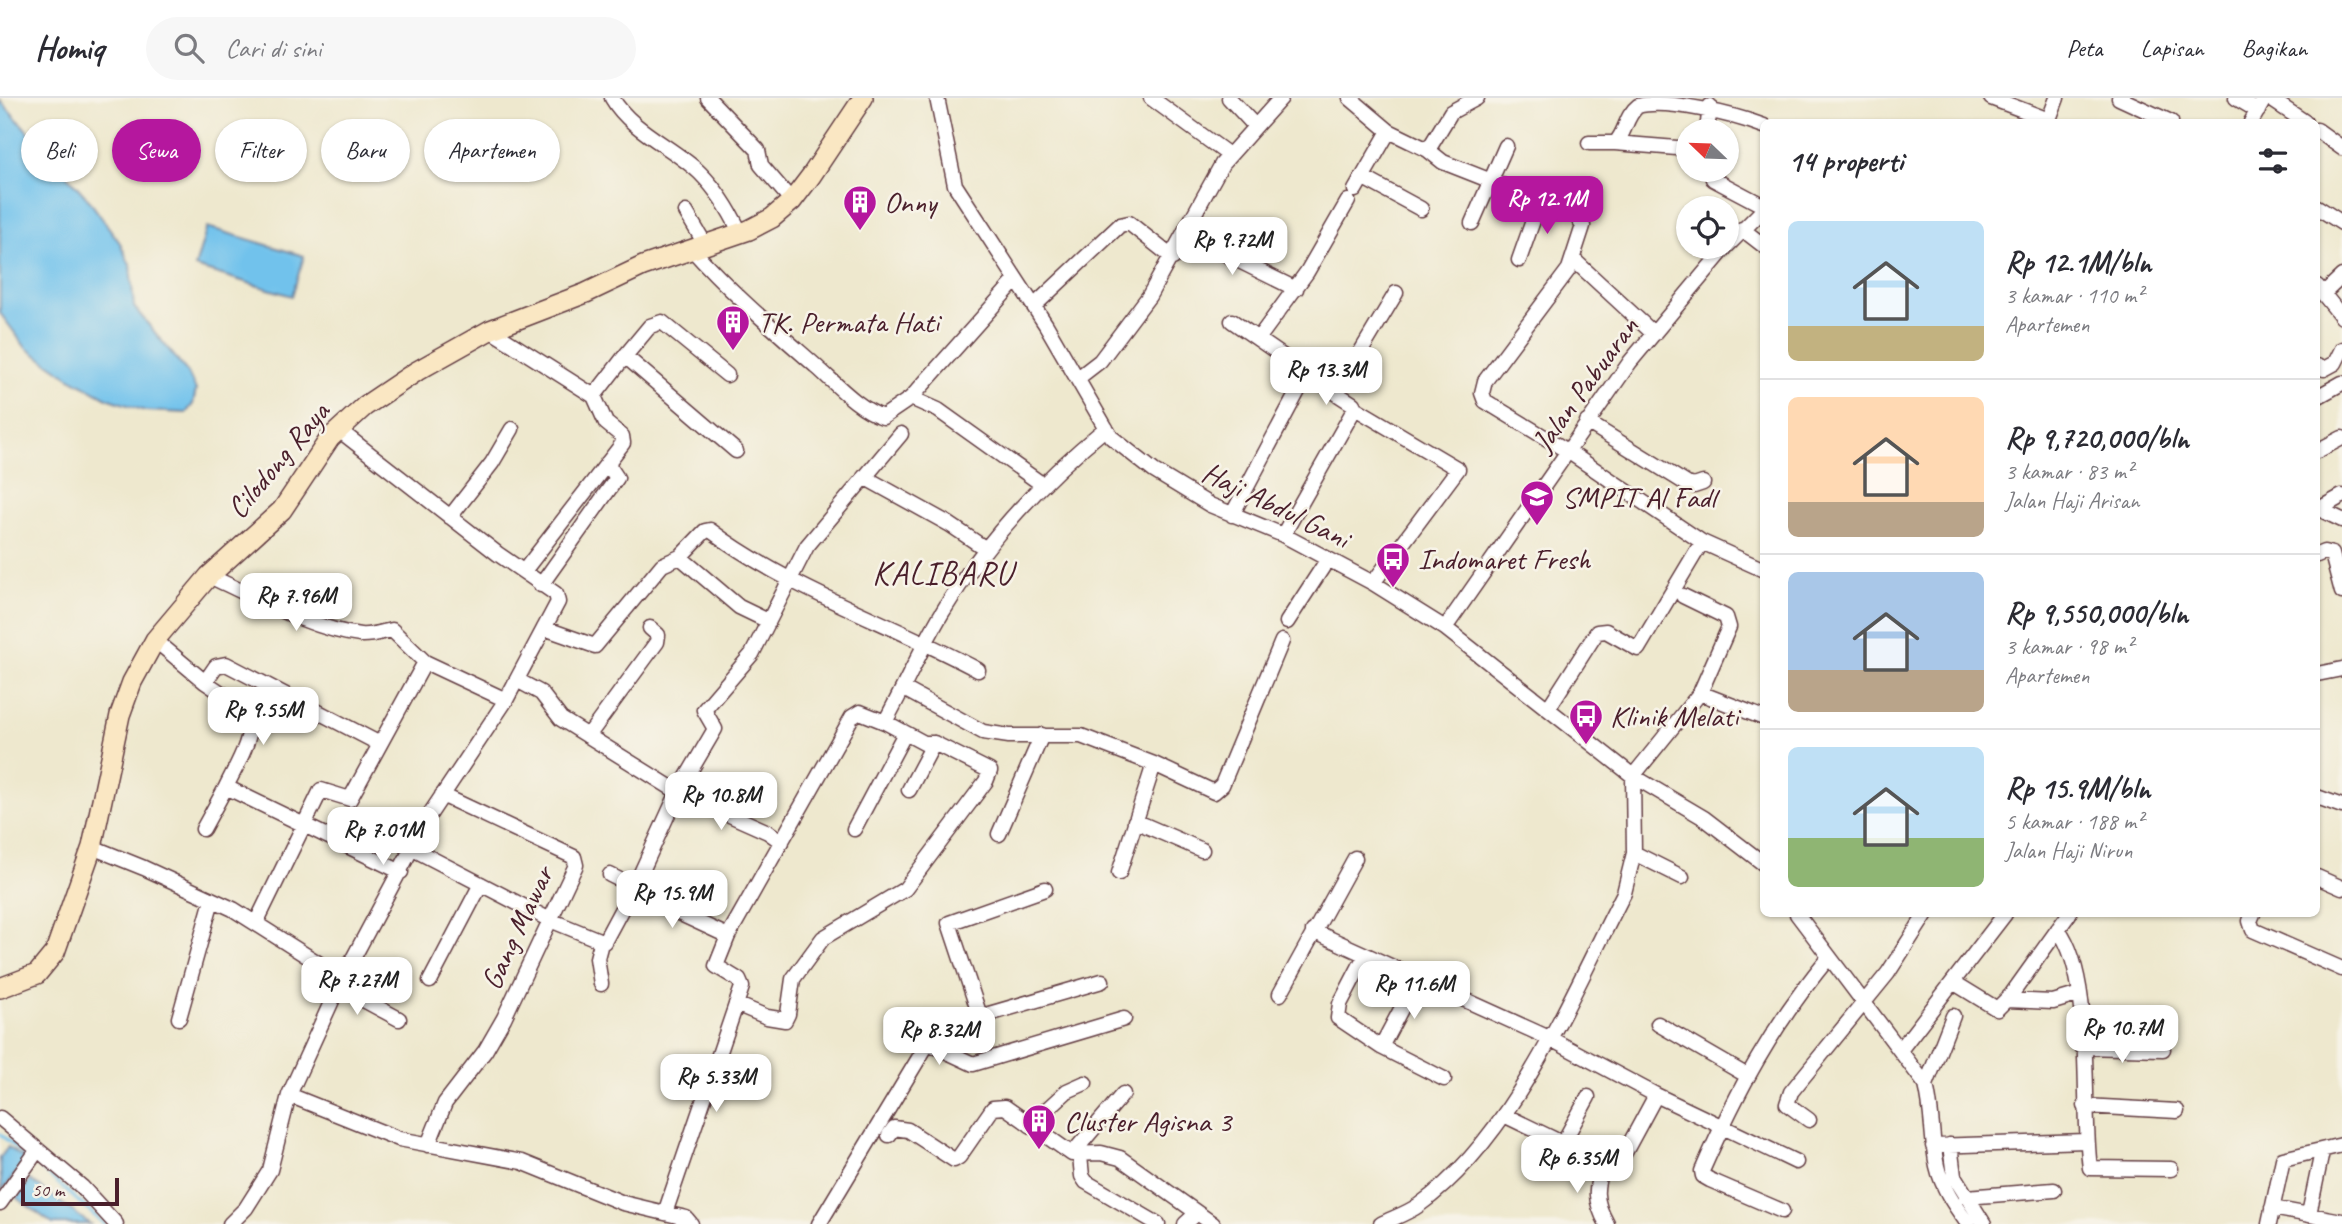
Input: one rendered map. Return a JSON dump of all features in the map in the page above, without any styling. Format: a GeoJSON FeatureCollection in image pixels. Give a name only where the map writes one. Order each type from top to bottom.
{"type":"FeatureCollection","features":[{"type":"Feature","properties":{"kind":"street"},"geometry":{"type":"LineString","coordinates":[[612,98],[626,117],[700,173],[729,210],[740,232]]}},
{"type":"Feature","properties":{"kind":"street"},"geometry":{"type":"LineString","coordinates":[[708,98],[758,150],[761,165],[792,201]]}},
{"type":"Feature","properties":{"kind":"street","name":"Cilodong Raya"},"geometry":{"type":"LineString","coordinates":[[0,988],[22,981],[46,966],[55,952],[92,848],[120,715],[132,682],[155,640],[209,576],[268,526],[290,500],[320,452],[339,430],[365,406],[417,371],[490,330],[772,218],[792,201],[863,98]]}},
{"type":"Feature","properties":{"kind":"street","name":"Haji Abdul Gani"},"geometry":{"type":"LineString","coordinates":[[937,98],[955,185],[1034,306],[1106,428],[1127,452],[1154,471],[1232,515],[1283,535],[1373,583],[1445,628],[1549,707],[1633,776],[1704,818],[1760,861]]}},
{"type":"Feature","properties":{"kind":"street"},"geometry":{"type":"LineString","coordinates":[[1151,98],[1229,155]]}},
{"type":"Feature","properties":{"kind":"street"},"geometry":{"type":"LineString","coordinates":[[1229,98],[1255,126]]}},
{"type":"Feature","properties":{"kind":"street"},"geometry":{"type":"LineString","coordinates":[[1078,378],[1110,349],[1172,258],[1229,155],[1281,98]]}},
{"type":"Feature","properties":{"kind":"street"},"geometry":{"type":"LineString","coordinates":[[1350,98],[1388,131],[1428,150],[1443,162],[1541,198],[1581,219],[1583,226],[1574,260],[1485,381],[1482,393],[1494,408],[1569,452],[1702,542],[1760,568]]}},
{"type":"Feature","properties":{"kind":"street"},"geometry":{"type":"LineString","coordinates":[[1428,150],[1451,113],[1476,98]]}},
{"type":"Feature","properties":{"kind":"street"},"geometry":{"type":"LineString","coordinates":[[1991,98],[2044,119]]}},
{"type":"Feature","properties":{"kind":"street"},"geometry":{"type":"LineString","coordinates":[[2050,119],[2057,98]]}},
{"type":"Feature","properties":{"kind":"street"},"geometry":{"type":"LineString","coordinates":[[2119,98],[2164,119]]}},
{"type":"Feature","properties":{"kind":"street"},"geometry":{"type":"LineString","coordinates":[[2236,98],[2254,117],[2267,98],[2300,119]]}},
{"type":"Feature","properties":{"kind":"street"},"geometry":{"type":"LineString","coordinates":[[1615,143],[1629,114],[1646,101],[1672,99],[1710,106],[1760,125]]}},
{"type":"Feature","properties":{"kind":"street"},"geometry":{"type":"LineString","coordinates":[[1708,119],[1710,106]]}},
{"type":"Feature","properties":{"kind":"street"},"geometry":{"type":"LineString","coordinates":[[1258,339],[1296,289],[1388,131]]}},
{"type":"Feature","properties":{"kind":"street"},"geometry":{"type":"LineString","coordinates":[[2320,132],[2342,148]]}},
{"type":"Feature","properties":{"kind":"street"},"geometry":{"type":"LineString","coordinates":[[1589,143],[1676,148]]}},
{"type":"Feature","properties":{"kind":"street"},"geometry":{"type":"LineString","coordinates":[[1472,223],[1506,146]]}},
{"type":"Feature","properties":{"kind":"street"},"geometry":{"type":"LineString","coordinates":[[1718,182],[1760,205]]}},
{"type":"Feature","properties":{"kind":"street"},"geometry":{"type":"LineString","coordinates":[[1355,189],[1421,209]]}},
{"type":"Feature","properties":{"kind":"street"},"geometry":{"type":"LineString","coordinates":[[1519,260],[1541,198]]}},
{"type":"Feature","properties":{"kind":"street"},"geometry":{"type":"LineString","coordinates":[[2320,209],[2342,223]]}},
{"type":"Feature","properties":{"kind":"street","name":"Jalan Pabuaran"},"geometry":{"type":"LineString","coordinates":[[1739,232],[1760,211]]}},
{"type":"Feature","properties":{"kind":"street"},"geometry":{"type":"LineString","coordinates":[[686,212],[698,246],[714,274],[873,414],[889,416],[911,398],[1016,281]]}},
{"type":"Feature","properties":{"kind":"street"},"geometry":{"type":"LineString","coordinates":[[1034,306],[1120,225],[1129,223],[1172,258]]}},
{"type":"Feature","properties":{"kind":"street"},"geometry":{"type":"LineString","coordinates":[[1742,229],[1760,243]]}},
{"type":"Feature","properties":{"kind":"street"},"geometry":{"type":"LineString","coordinates":[[1187,231],[1211,247],[1296,289]]}},
{"type":"Feature","properties":{"kind":"street","name":"Jalan Pabuaran"},"geometry":{"type":"LineString","coordinates":[[1445,628],[1569,452],[1587,422],[1654,334],[1716,259]]}},
{"type":"Feature","properties":{"kind":"street"},"geometry":{"type":"LineString","coordinates":[[1574,260],[1654,334]]}},
{"type":"Feature","properties":{"kind":"street"},"geometry":{"type":"LineString","coordinates":[[2342,276],[2321,290],[2342,317]]}},
{"type":"Feature","properties":{"kind":"street"},"geometry":{"type":"LineString","coordinates":[[1339,395],[1339,388],[1396,293]]}},
{"type":"Feature","properties":{"kind":"street"},"geometry":{"type":"LineString","coordinates":[[1232,321],[1353,404],[1355,408],[1458,469],[1373,583]]}},
{"type":"Feature","properties":{"kind":"street"},"geometry":{"type":"LineString","coordinates":[[594,396],[650,326],[662,322],[727,376]]}},
{"type":"Feature","properties":{"kind":"street"},"geometry":{"type":"LineString","coordinates":[[490,330],[594,396],[606,423],[622,436],[623,443],[524,571]]}},
{"type":"Feature","properties":{"kind":"street"},"geometry":{"type":"LineString","coordinates":[[2320,395],[2338,385],[2325,366],[2342,349]]}},
{"type":"Feature","properties":{"kind":"street"},"geometry":{"type":"LineString","coordinates":[[625,356],[736,451]]}},
{"type":"Feature","properties":{"kind":"street"},"geometry":{"type":"LineString","coordinates":[[1232,515],[1307,374]]}},
{"type":"Feature","properties":{"kind":"street"},"geometry":{"type":"LineString","coordinates":[[911,398],[938,410],[1042,485]]}},
{"type":"Feature","properties":{"kind":"street"},"geometry":{"type":"LineString","coordinates":[[1283,535],[1355,408]]}},
{"type":"Feature","properties":{"kind":"street"},"geometry":{"type":"LineString","coordinates":[[1587,422],[1687,484],[1694,486],[1703,483]]}},
{"type":"Feature","properties":{"kind":"street"},"geometry":{"type":"LineString","coordinates":[[885,722],[926,642],[964,578],[1042,485],[1106,428]]}},
{"type":"Feature","properties":{"kind":"street"},"geometry":{"type":"LineString","coordinates":[[450,517],[492,463],[512,429]]}},
{"type":"Feature","properties":{"kind":"street"},"geometry":{"type":"LineString","coordinates":[[230,1224],[246,1208],[270,1170],[289,1095],[340,983],[442,795],[506,700],[558,598],[339,430]]}},
{"type":"Feature","properties":{"kind":"street"},"geometry":{"type":"LineString","coordinates":[[601,984],[597,958],[601,943],[632,889],[678,792],[715,729],[704,710],[752,654],[807,546],[901,434]]}},
{"type":"Feature","properties":{"kind":"street"},"geometry":{"type":"LineString","coordinates":[[2320,449],[2342,438]]}},
{"type":"Feature","properties":{"kind":"street"},"geometry":{"type":"LineString","coordinates":[[541,584],[617,478],[607,463]]}},
{"type":"Feature","properties":{"kind":"street"},"geometry":{"type":"LineString","coordinates":[[864,477],[949,524],[986,549]]}},
{"type":"Feature","properties":{"kind":"street"},"geometry":{"type":"LineString","coordinates":[[2320,507],[2342,496]]}},
{"type":"Feature","properties":{"kind":"street"},"geometry":{"type":"LineString","coordinates":[[2320,509],[2342,520]]}},
{"type":"Feature","properties":{"kind":"street"},"geometry":{"type":"LineString","coordinates":[[544,628],[595,646],[662,565],[680,557],[705,531],[710,530],[758,564],[791,582],[926,642],[978,670]]}},
{"type":"Feature","properties":{"kind":"street"},"geometry":{"type":"LineString","coordinates":[[1549,707],[1597,632],[1606,631],[1638,649],[1702,542]]}},
{"type":"Feature","properties":{"kind":"street"},"geometry":{"type":"LineString","coordinates":[[2320,554],[2332,554],[2342,592]]}},
{"type":"Feature","properties":{"kind":"street"},"geometry":{"type":"LineString","coordinates":[[680,557],[739,607],[768,621]]}},
{"type":"Feature","properties":{"kind":"street"},"geometry":{"type":"LineString","coordinates":[[1287,622],[1328,559]]}},
{"type":"Feature","properties":{"kind":"street"},"geometry":{"type":"LineString","coordinates":[[209,576],[278,610],[341,629],[362,635],[392,630],[425,662],[506,700]]}},
{"type":"Feature","properties":{"kind":"street"},"geometry":{"type":"LineString","coordinates":[[1381,1224],[1418,1206],[1449,1179],[1506,1116],[1624,892],[1634,853],[1633,776],[1700,693],[1729,627],[1729,620],[1683,596]]}},
{"type":"Feature","properties":{"kind":"street"},"geometry":{"type":"LineString","coordinates":[[588,736],[657,642],[658,635],[650,628]]}},
{"type":"Feature","properties":{"kind":"street"},"geometry":{"type":"LineString","coordinates":[[155,640],[205,682],[250,712],[252,723],[248,738],[203,830]]}},
{"type":"Feature","properties":{"kind":"street"},"geometry":{"type":"LineString","coordinates":[[904,689],[983,732],[1009,736],[1081,736],[1154,764],[1214,792],[1218,790],[1282,641]]}},
{"type":"Feature","properties":{"kind":"street"},"geometry":{"type":"LineString","coordinates":[[256,923],[323,789],[351,799],[425,662]]}},
{"type":"Feature","properties":{"kind":"street"},"geometry":{"type":"LineString","coordinates":[[205,682],[216,666],[226,664],[380,744]]}},
{"type":"Feature","properties":{"kind":"street"},"geometry":{"type":"LineString","coordinates":[[2320,673],[2342,669]]}},
{"type":"Feature","properties":{"kind":"street"},"geometry":{"type":"LineString","coordinates":[[517,680],[541,692],[561,719],[678,792],[768,832],[782,842]]}},
{"type":"Feature","properties":{"kind":"street"},"geometry":{"type":"LineString","coordinates":[[1700,693],[1760,716]]}},
{"type":"Feature","properties":{"kind":"street"},"geometry":{"type":"LineString","coordinates":[[665,1213],[741,984],[716,966],[728,936],[852,717],[860,712],[885,722],[904,735],[924,743],[934,743],[990,771],[986,781],[905,889],[823,938],[793,979],[789,1014],[785,1020],[767,1017],[736,1004]]}},
{"type":"Feature","properties":{"kind":"street"},"geometry":{"type":"LineString","coordinates":[[853,829],[904,735]]}},
{"type":"Feature","properties":{"kind":"street"},"geometry":{"type":"LineString","coordinates":[[999,834],[1042,735]]}},
{"type":"Feature","properties":{"kind":"street"},"geometry":{"type":"LineString","coordinates":[[909,790],[934,743]]}},
{"type":"Feature","properties":{"kind":"street"},"geometry":{"type":"LineString","coordinates":[[1119,873],[1154,764]]}},
{"type":"Feature","properties":{"kind":"street"},"geometry":{"type":"LineString","coordinates":[[226,787],[401,872]]}},
{"type":"Feature","properties":{"kind":"street","name":"Gang Mawar"},"geometry":{"type":"LineString","coordinates":[[428,1145],[445,1103],[485,1051],[504,1018],[573,874],[574,857],[442,795]]}},
{"type":"Feature","properties":{"kind":"street"},"geometry":{"type":"LineString","coordinates":[[2320,798],[2342,806]]}},
{"type":"Feature","properties":{"kind":"street"},"geometry":{"type":"LineString","coordinates":[[1135,821],[1202,850]]}},
{"type":"Feature","properties":{"kind":"street"},"geometry":{"type":"LineString","coordinates":[[92,848],[212,900],[256,923],[318,963],[347,991],[399,1019]]}},
{"type":"Feature","properties":{"kind":"street"},"geometry":{"type":"LineString","coordinates":[[412,849],[550,920],[601,943]]}},
{"type":"Feature","properties":{"kind":"street"},"geometry":{"type":"LineString","coordinates":[[1634,853],[1682,877]]}},
{"type":"Feature","properties":{"kind":"street"},"geometry":{"type":"LineString","coordinates":[[1280,994],[1312,931],[1355,858]]}},
{"type":"Feature","properties":{"kind":"street"},"geometry":{"type":"LineString","coordinates":[[610,875],[632,889],[728,936]]}},
{"type":"Feature","properties":{"kind":"street"},"geometry":{"type":"LineString","coordinates":[[2320,878],[2342,888]]}},
{"type":"Feature","properties":{"kind":"street"},"geometry":{"type":"LineString","coordinates":[[429,981],[481,884]]}},
{"type":"Feature","properties":{"kind":"street"},"geometry":{"type":"LineString","coordinates":[[980,1016],[950,922],[1045,889]]}},
{"type":"Feature","properties":{"kind":"street"},"geometry":{"type":"LineString","coordinates":[[179,1018],[212,900]]}},
{"type":"Feature","properties":{"kind":"street"},"geometry":{"type":"LineString","coordinates":[[1801,917],[1864,1005],[1901,1049],[1926,1085],[1934,1124],[1933,1146],[1942,1184],[1955,1218],[1968,1224]]}},
{"type":"Feature","properties":{"kind":"street"},"geometry":{"type":"LineString","coordinates":[[1809,1120],[1792,1109],[1787,1098],[1797,1082],[1864,1005],[1924,917]]}},
{"type":"Feature","properties":{"kind":"street"},"geometry":{"type":"LineString","coordinates":[[1901,1049],[2003,917]]}},
{"type":"Feature","properties":{"kind":"street"},"geometry":{"type":"LineString","coordinates":[[1953,982],[1995,1008],[2007,1000],[2067,917]]}},
{"type":"Feature","properties":{"kind":"street"},"geometry":{"type":"LineString","coordinates":[[2252,917],[2250,922],[2253,930],[2342,969]]}},
{"type":"Feature","properties":{"kind":"street"},"geometry":{"type":"LineString","coordinates":[[2058,929],[2070,948],[2080,994],[2086,1142],[2091,1169],[2171,1169]]}},
{"type":"Feature","properties":{"kind":"street"},"geometry":{"type":"LineString","coordinates":[[1312,931],[1549,1038],[1656,1095],[1796,1162]]}},
{"type":"Feature","properties":{"kind":"street"},"geometry":{"type":"LineString","coordinates":[[1365,956],[1340,1004],[1338,1018],[1381,1047],[1444,1079]]}},
{"type":"Feature","properties":{"kind":"street"},"geometry":{"type":"LineString","coordinates":[[1782,1211],[1703,1176],[1702,1171],[1746,1075],[1788,1008],[1829,957]]}},
{"type":"Feature","properties":{"kind":"street"},"geometry":{"type":"LineString","coordinates":[[1381,1047],[1417,979]]}},
{"type":"Feature","properties":{"kind":"street"},"geometry":{"type":"LineString","coordinates":[[819,1224],[928,1043],[941,1028],[1102,981]]}},
{"type":"Feature","properties":{"kind":"street"},"geometry":{"type":"LineString","coordinates":[[2007,1000],[2053,1002],[2080,994]]}},
{"type":"Feature","properties":{"kind":"street"},"geometry":{"type":"LineString","coordinates":[[1926,1085],[1953,1016]]}},
{"type":"Feature","properties":{"kind":"street"},"geometry":{"type":"LineString","coordinates":[[928,1043],[973,1064],[1124,1018]]}},
{"type":"Feature","properties":{"kind":"street"},"geometry":{"type":"LineString","coordinates":[[1658,1024],[1746,1075]]}},
{"type":"Feature","properties":{"kind":"street"},"geometry":{"type":"LineString","coordinates":[[2082,1047],[2163,1049]]}},
{"type":"Feature","properties":{"kind":"street"},"geometry":{"type":"LineString","coordinates":[[1030,1125],[1067,1091],[1085,1083]]}},
{"type":"Feature","properties":{"kind":"street"},"geometry":{"type":"LineString","coordinates":[[1076,1155],[1123,1094]]}},
{"type":"Feature","properties":{"kind":"street"},"geometry":{"type":"LineString","coordinates":[[289,1095],[398,1139],[538,1166],[587,1190],[687,1219],[691,1224]]}},
{"type":"Feature","properties":{"kind":"street"},"geometry":{"type":"LineString","coordinates":[[1506,1116],[1614,1169],[1620,1166],[1656,1095]]}},
{"type":"Feature","properties":{"kind":"street"},"geometry":{"type":"LineString","coordinates":[[1563,1143],[1588,1097]]}},
{"type":"Feature","properties":{"kind":"street"},"geometry":{"type":"LineString","coordinates":[[2085,1106],[2177,1111]]}},
{"type":"Feature","properties":{"kind":"street"},"geometry":{"type":"LineString","coordinates":[[889,1135],[894,1128],[908,1130],[954,1160],[959,1157],[993,1108],[1004,1107],[1076,1155],[1101,1153],[1120,1158],[1213,1224]]}},
{"type":"Feature","properties":{"kind":"street"},"geometry":{"type":"LineString","coordinates":[[0,1118],[32,1156],[82,1187],[116,1224]]}},
{"type":"Feature","properties":{"kind":"street"},"geometry":{"type":"LineString","coordinates":[[1933,1146],[2086,1142]]}},
{"type":"Feature","properties":{"kind":"street"},"geometry":{"type":"LineString","coordinates":[[1950,1145],[1954,1176],[1984,1224]]}},
{"type":"Feature","properties":{"kind":"street"},"geometry":{"type":"LineString","coordinates":[[2269,1224],[2281,1162],[2287,1157],[2322,1152],[2342,1145]]}},
{"type":"Feature","properties":{"kind":"street"},"geometry":{"type":"LineString","coordinates":[[2309,1214],[2322,1152]]}},
{"type":"Feature","properties":{"kind":"street"},"geometry":{"type":"LineString","coordinates":[[1076,1155],[1086,1182],[1158,1224]]}},
{"type":"Feature","properties":{"kind":"street"},"geometry":{"type":"LineString","coordinates":[[0,1203],[32,1156]]}},
{"type":"Feature","properties":{"kind":"street"},"geometry":{"type":"LineString","coordinates":[[1604,1163],[1595,1191],[1597,1206],[1607,1224]]}},
{"type":"Feature","properties":{"kind":"street"},"geometry":{"type":"LineString","coordinates":[[1966,1197],[2054,1190]]}},
{"type":"Feature","properties":{"kind":"street"},"geometry":{"type":"LineString","coordinates":[[2272,1208],[2342,1221]]}},
{"type":"Feature","properties":{"kind":"street"},"geometry":{"type":"LineString","coordinates":[[1185,1224],[1197,1213]]}},
{"type":"Feature","properties":{"kind":"water"},"geometry":{"type":"Polygon","coordinates":[[[0,100],[21,124],[21,182],[73,182],[88,199],[120,243],[130,265],[134,307],[188,373],[196,390],[193,404],[186,413],[145,411],[107,398],[70,378],[26,348],[0,313],[0,100]]]}},
{"type":"Feature","properties":{"kind":"water"},"geometry":{"type":"Polygon","coordinates":[[[207,227],[304,256],[292,296],[195,267],[207,227]]]}},
{"type":"Feature","properties":{"kind":"water"},"geometry":{"type":"Polygon","coordinates":[[[8,1147],[26,1160],[2,1191],[0,1158],[8,1147]]]}},
{"type":"Feature","properties":{"kind":"water"},"geometry":{"type":"Polygon","coordinates":[[[30,1180],[90,1224],[53,1224],[17,1198],[30,1180]]]}},
{"type":"Feature","properties":{"kind":"waterway"},"geometry":{"type":"LineString","coordinates":[[0,1134],[28,1158]]}},
{"type":"Feature","properties":{"kind":"waterway"},"geometry":{"type":"LineString","coordinates":[[34,1162],[104,1224]]}},
{"type":"Feature","properties":{"kind":"place","name":"Onny"},"geometry":{"type":"Point","coordinates":[860,232]}},
{"type":"Feature","properties":{"kind":"place","name":"TK. Permata Hati"},"geometry":{"type":"Point","coordinates":[733,352]}},
{"type":"Feature","properties":{"kind":"place","name":"SMPIT Al Fadl"},"geometry":{"type":"Point","coordinates":[1537,527]}},
{"type":"Feature","properties":{"kind":"place","name":"Indomaret Fresh"},"geometry":{"type":"Point","coordinates":[1393,589]}},
{"type":"Feature","properties":{"kind":"place","name":"Klinik Melati"},"geometry":{"type":"Point","coordinates":[1586,746]}},
{"type":"Feature","properties":{"kind":"place","name":"Cluster Agisna 3"},"geometry":{"type":"Point","coordinates":[1039,1151]}},
{"type":"Feature","properties":{"kind":"district","name":"KALIBARU"},"geometry":{"type":"Point","coordinates":[943,572]}}]}
